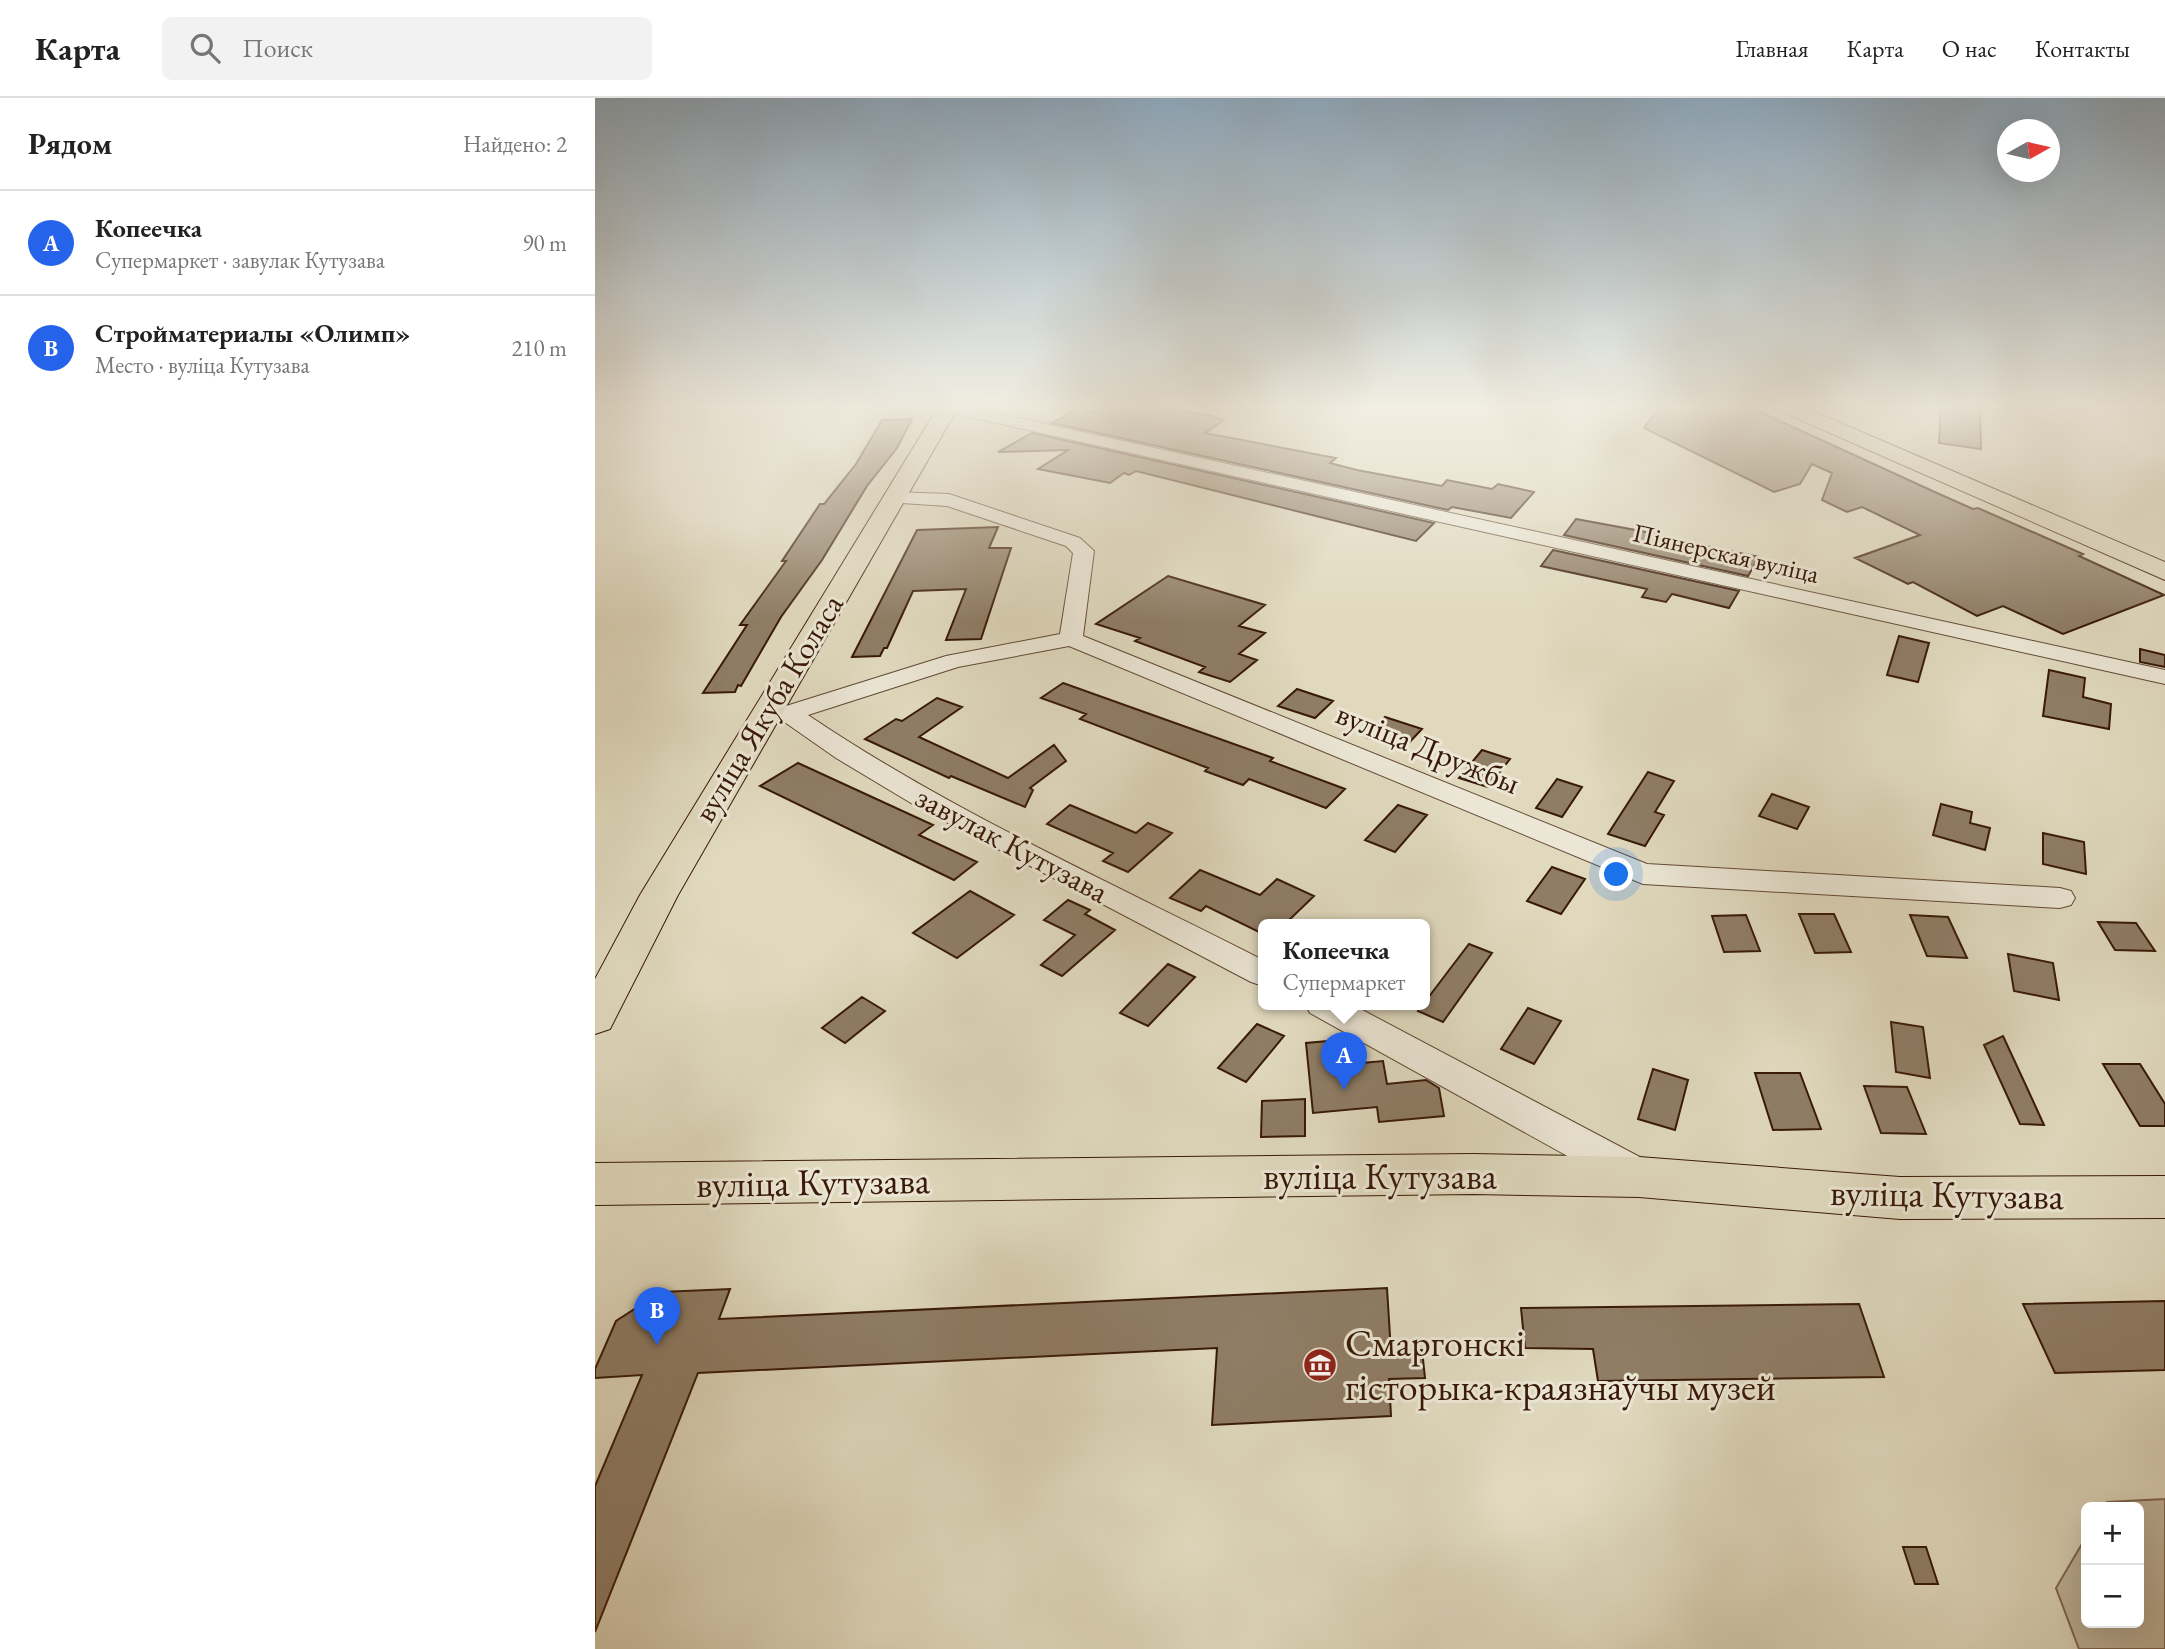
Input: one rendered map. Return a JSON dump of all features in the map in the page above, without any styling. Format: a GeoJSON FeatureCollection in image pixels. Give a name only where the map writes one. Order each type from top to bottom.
{"type":"FeatureCollection","features":[{"type":"Feature","properties":{"kind":"main road","name":"вуліца Якуба Коласа"},"geometry":{"type":"LineString","coordinates":[[595,1018],[659,895],[776,713],[906,476]]}},
{"type":"Feature","properties":{"kind":"main road"},"geometry":{"type":"LineString","coordinates":[[1946,476],[2165,572]]}},
{"type":"Feature","properties":{"kind":"main road","name":"вуліца Кутузава"},"geometry":{"type":"LineString","coordinates":[[595,1184],[1473,1174],[1639,1177],[1899,1198],[2165,1197]]}},
{"type":"Feature","properties":{"kind":"street","name":"Піянерская вуліца"},"geometry":{"type":"LineString","coordinates":[[1268,476],[2165,677]]}},
{"type":"Feature","properties":{"kind":"street"},"geometry":{"type":"LineString","coordinates":[[776,713],[954,661],[1071,639],[1084,551],[1073,542],[949,500],[893,498]]}},
{"type":"Feature","properties":{"kind":"street","name":"вуліца Дружбы"},"geometry":{"type":"LineString","coordinates":[[1071,639],[1643,874],[2060,898]]}},
{"type":"Feature","properties":{"kind":"street","name":"завулак Кутузава"},"geometry":{"type":"LineString","coordinates":[[776,713],[926,800],[1258,971]]}},
{"type":"Feature","properties":{"kind":"street"},"geometry":{"type":"LineString","coordinates":[[1333,1010],[1639,1177]]}},
{"type":"Feature","properties":{"kind":"shaded area"},"geometry":{"type":"Polygon","coordinates":[[[2165,1499],[2165,1649],[2079,1649],[2056,1588],[2081,1546],[2081,1628],[2144,1628],[2144,1502],[2107,1502],[2165,1499]]]}},
{"type":"Feature","properties":{"kind":"building"},"geometry":{"type":"Polygon","coordinates":[[[846,476],[875,476],[822,560],[781,617],[741,686],[738,685],[735,692],[703,693],[747,625],[740,625],[786,561],[782,561],[820,504],[824,504],[846,476]]]}},
{"type":"Feature","properties":{"kind":"building"},"geometry":{"type":"Polygon","coordinates":[[[1076,476],[1119,476],[1110,483],[1076,476]]]}},
{"type":"Feature","properties":{"kind":"building"},"geometry":{"type":"Polygon","coordinates":[[[1158,476],[1226,476],[1434,523],[1416,541],[1158,476]]]}},
{"type":"Feature","properties":{"kind":"building"},"geometry":{"type":"Polygon","coordinates":[[[1295,476],[1391,476],[1442,486],[1447,480],[1492,489],[1498,484],[1534,492],[1511,518],[1452,507],[1448,510],[1295,476]]]}},
{"type":"Feature","properties":{"kind":"building"},"geometry":{"type":"Polygon","coordinates":[[[1742,476],[1805,476],[1800,484],[1774,492],[1742,476]]]}},
{"type":"Feature","properties":{"kind":"building"},"geometry":{"type":"Polygon","coordinates":[[[1831,476],[1902,476],[2083,554],[2079,556],[2164,595],[2063,634],[2003,606],[1977,616],[1913,582],[1908,584],[1855,558],[1920,535],[1862,507],[1847,512],[1822,500],[1831,476]]]}},
{"type":"Feature","properties":{"kind":"building"},"geometry":{"type":"Polygon","coordinates":[[[1576,519],[1759,557],[1748,576],[1564,535],[1576,519]]]}},
{"type":"Feature","properties":{"kind":"building"},"geometry":{"type":"Polygon","coordinates":[[[998,527],[989,548],[1011,548],[981,639],[946,640],[966,589],[913,591],[887,648],[884,648],[880,656],[852,657],[917,530],[998,527]]]}},
{"type":"Feature","properties":{"kind":"building"},"geometry":{"type":"Polygon","coordinates":[[[1553,550],[1739,591],[1729,608],[1672,594],[1666,602],[1642,597],[1647,589],[1541,566],[1553,550]]]}},
{"type":"Feature","properties":{"kind":"building"},"geometry":{"type":"Polygon","coordinates":[[[1168,576],[1265,605],[1239,626],[1265,633],[1239,654],[1257,660],[1230,682],[1199,672],[1205,667],[1135,641],[1140,638],[1096,624],[1168,576]]]}},
{"type":"Feature","properties":{"kind":"building"},"geometry":{"type":"Polygon","coordinates":[[[1899,636],[1929,643],[1918,682],[1887,675],[1899,636]]]}},
{"type":"Feature","properties":{"kind":"building"},"geometry":{"type":"Polygon","coordinates":[[[2140,649],[2165,655],[2165,667],[2140,662],[2140,649]]]}},
{"type":"Feature","properties":{"kind":"building"},"geometry":{"type":"Polygon","coordinates":[[[2049,670],[2085,678],[2083,697],[2111,704],[2109,729],[2043,716],[2049,670]]]}},
{"type":"Feature","properties":{"kind":"building"},"geometry":{"type":"Polygon","coordinates":[[[1063,683],[1273,758],[1270,761],[1345,789],[1326,808],[1249,779],[1243,785],[1205,771],[1208,768],[1080,719],[1086,714],[1041,698],[1063,683]]]}},
{"type":"Feature","properties":{"kind":"building"},"geometry":{"type":"Polygon","coordinates":[[[1297,689],[1333,701],[1315,718],[1278,706],[1297,689]]]}},
{"type":"Feature","properties":{"kind":"building"},"geometry":{"type":"Polygon","coordinates":[[[937,698],[962,707],[919,737],[1008,778],[1054,745],[1066,761],[1030,788],[1033,790],[1025,807],[951,776],[949,778],[865,739],[896,719],[902,721],[937,698]]]}},
{"type":"Feature","properties":{"kind":"building"},"geometry":{"type":"Polygon","coordinates":[[[1385,717],[1422,729],[1403,749],[1366,737],[1385,717]]]}},
{"type":"Feature","properties":{"kind":"building"},"geometry":{"type":"Polygon","coordinates":[[[1482,750],[1510,759],[1488,787],[1459,778],[1482,750]]]}},
{"type":"Feature","properties":{"kind":"building"},"geometry":{"type":"Polygon","coordinates":[[[798,763],[933,825],[919,835],[977,862],[954,880],[760,786],[798,763]]]}},
{"type":"Feature","properties":{"kind":"building"},"geometry":{"type":"Polygon","coordinates":[[[1648,772],[1674,781],[1655,812],[1664,815],[1645,846],[1608,834],[1648,772]]]}},
{"type":"Feature","properties":{"kind":"building"},"geometry":{"type":"Polygon","coordinates":[[[1557,779],[1582,787],[1562,817],[1536,808],[1557,779]]]}},
{"type":"Feature","properties":{"kind":"building"},"geometry":{"type":"Polygon","coordinates":[[[1772,794],[1809,807],[1797,829],[1759,816],[1772,794]]]}},
{"type":"Feature","properties":{"kind":"building"},"geometry":{"type":"Polygon","coordinates":[[[1941,804],[1972,812],[1970,823],[1990,828],[1985,850],[1933,835],[1941,804]]]}},
{"type":"Feature","properties":{"kind":"building"},"geometry":{"type":"Polygon","coordinates":[[[1070,805],[1136,833],[1148,823],[1172,833],[1128,872],[1103,861],[1113,853],[1047,824],[1070,805]]]}},
{"type":"Feature","properties":{"kind":"building"},"geometry":{"type":"Polygon","coordinates":[[[1398,805],[1427,815],[1395,852],[1365,840],[1398,805]]]}},
{"type":"Feature","properties":{"kind":"building"},"geometry":{"type":"Polygon","coordinates":[[[2043,833],[2084,842],[2086,874],[2043,864],[2043,833]]]}},
{"type":"Feature","properties":{"kind":"building"},"geometry":{"type":"Polygon","coordinates":[[[1552,867],[1585,879],[1561,914],[1527,901],[1552,867]]]}},
{"type":"Feature","properties":{"kind":"building"},"geometry":{"type":"Polygon","coordinates":[[[1200,870],[1260,895],[1277,879],[1314,896],[1290,919],[1258,919],[1258,932],[1206,906],[1201,911],[1170,898],[1200,870]]]}},
{"type":"Feature","properties":{"kind":"building"},"geometry":{"type":"Polygon","coordinates":[[[970,891],[1014,915],[957,958],[913,933],[970,891]]]}},
{"type":"Feature","properties":{"kind":"building"},"geometry":{"type":"Polygon","coordinates":[[[1068,900],[1090,910],[1085,914],[1115,930],[1062,976],[1041,965],[1075,935],[1044,920],[1068,900]]]}},
{"type":"Feature","properties":{"kind":"building"},"geometry":{"type":"Polygon","coordinates":[[[1799,914],[1834,914],[1851,952],[1815,953],[1799,914]]]}},
{"type":"Feature","properties":{"kind":"building"},"geometry":{"type":"Polygon","coordinates":[[[1746,915],[1760,951],[1724,952],[1712,916],[1746,915]]]}},
{"type":"Feature","properties":{"kind":"building"},"geometry":{"type":"Polygon","coordinates":[[[1910,915],[1948,917],[1967,958],[1927,956],[1910,915]]]}},
{"type":"Feature","properties":{"kind":"building"},"geometry":{"type":"Polygon","coordinates":[[[2098,922],[2136,923],[2155,951],[2115,950],[2098,922]]]}},
{"type":"Feature","properties":{"kind":"building"},"geometry":{"type":"Polygon","coordinates":[[[1469,944],[1492,953],[1443,1022],[1418,1011],[1430,1010],[1430,995],[1469,944]]]}},
{"type":"Feature","properties":{"kind":"building"},"geometry":{"type":"Polygon","coordinates":[[[2008,954],[2053,963],[2059,1000],[2014,991],[2008,954]]]}},
{"type":"Feature","properties":{"kind":"building"},"geometry":{"type":"Polygon","coordinates":[[[1168,964],[1195,977],[1148,1026],[1120,1013],[1168,964]]]}},
{"type":"Feature","properties":{"kind":"building"},"geometry":{"type":"Polygon","coordinates":[[[862,997],[885,1011],[845,1043],[822,1028],[862,997]]]}},
{"type":"Feature","properties":{"kind":"building"},"geometry":{"type":"Polygon","coordinates":[[[1528,1008],[1561,1021],[1534,1064],[1501,1049],[1528,1008]]]}},
{"type":"Feature","properties":{"kind":"building"},"geometry":{"type":"Polygon","coordinates":[[[1891,1022],[1923,1027],[1930,1078],[1896,1072],[1891,1022]]]}},
{"type":"Feature","properties":{"kind":"building"},"geometry":{"type":"Polygon","coordinates":[[[1257,1024],[1284,1036],[1246,1082],[1218,1068],[1257,1024]]]}},
{"type":"Feature","properties":{"kind":"building"},"geometry":{"type":"Polygon","coordinates":[[[2003,1036],[2044,1125],[2020,1124],[1984,1045],[2003,1036]]]}},
{"type":"Feature","properties":{"kind":"building"},"geometry":{"type":"Polygon","coordinates":[[[1351,1039],[1359,1043],[1362,1063],[1383,1061],[1387,1084],[1426,1080],[1439,1088],[1444,1116],[1379,1122],[1377,1107],[1313,1113],[1306,1043],[1351,1039]]]}},
{"type":"Feature","properties":{"kind":"building"},"geometry":{"type":"Polygon","coordinates":[[[2103,1064],[2140,1064],[2165,1104],[2165,1126],[2140,1126],[2103,1064]]]}},
{"type":"Feature","properties":{"kind":"building"},"geometry":{"type":"Polygon","coordinates":[[[1653,1069],[1688,1080],[1675,1130],[1638,1119],[1653,1069]]]}},
{"type":"Feature","properties":{"kind":"building"},"geometry":{"type":"Polygon","coordinates":[[[1755,1073],[1800,1073],[1821,1129],[1773,1130],[1755,1073]]]}},
{"type":"Feature","properties":{"kind":"building"},"geometry":{"type":"Polygon","coordinates":[[[1864,1086],[1907,1087],[1926,1134],[1881,1133],[1864,1086]]]}},
{"type":"Feature","properties":{"kind":"building"},"geometry":{"type":"Polygon","coordinates":[[[1305,1099],[1305,1136],[1261,1137],[1262,1101],[1305,1099]]]}},
{"type":"Feature","properties":{"kind":"building"},"geometry":{"type":"Polygon","coordinates":[[[1387,1288],[1391,1352],[1422,1350],[1425,1378],[1389,1379],[1391,1416],[1212,1425],[1217,1348],[698,1373],[595,1632],[595,1486],[642,1375],[595,1378],[595,1369],[616,1321],[661,1292],[730,1289],[719,1319],[1387,1288]]]}},
{"type":"Feature","properties":{"kind":"building"},"geometry":{"type":"Polygon","coordinates":[[[2165,1301],[2165,1370],[2055,1373],[2023,1304],[2165,1301]]]}},
{"type":"Feature","properties":{"kind":"building"},"geometry":{"type":"Polygon","coordinates":[[[1859,1304],[1884,1377],[1598,1381],[1593,1349],[1525,1348],[1521,1308],[1859,1304]]]}},
{"type":"Feature","properties":{"kind":"building"},"geometry":{"type":"Polygon","coordinates":[[[1903,1547],[1926,1547],[1938,1584],[1915,1584],[1903,1547]]]}},
{"type":"Feature","properties":{"kind":"place","name":"Копеечка"},"geometry":{"type":"Point","coordinates":[1344,1090]}},
{"type":"Feature","properties":{"kind":"place","name":"Стройматериалы «Олимп»"},"geometry":{"type":"Point","coordinates":[657,1345]}},
{"type":"Feature","properties":{"kind":"place","name":"Смаргонскі гісторыка-краязнаўчы музей"},"geometry":{"type":"Point","coordinates":[1320,1365]}}]}
